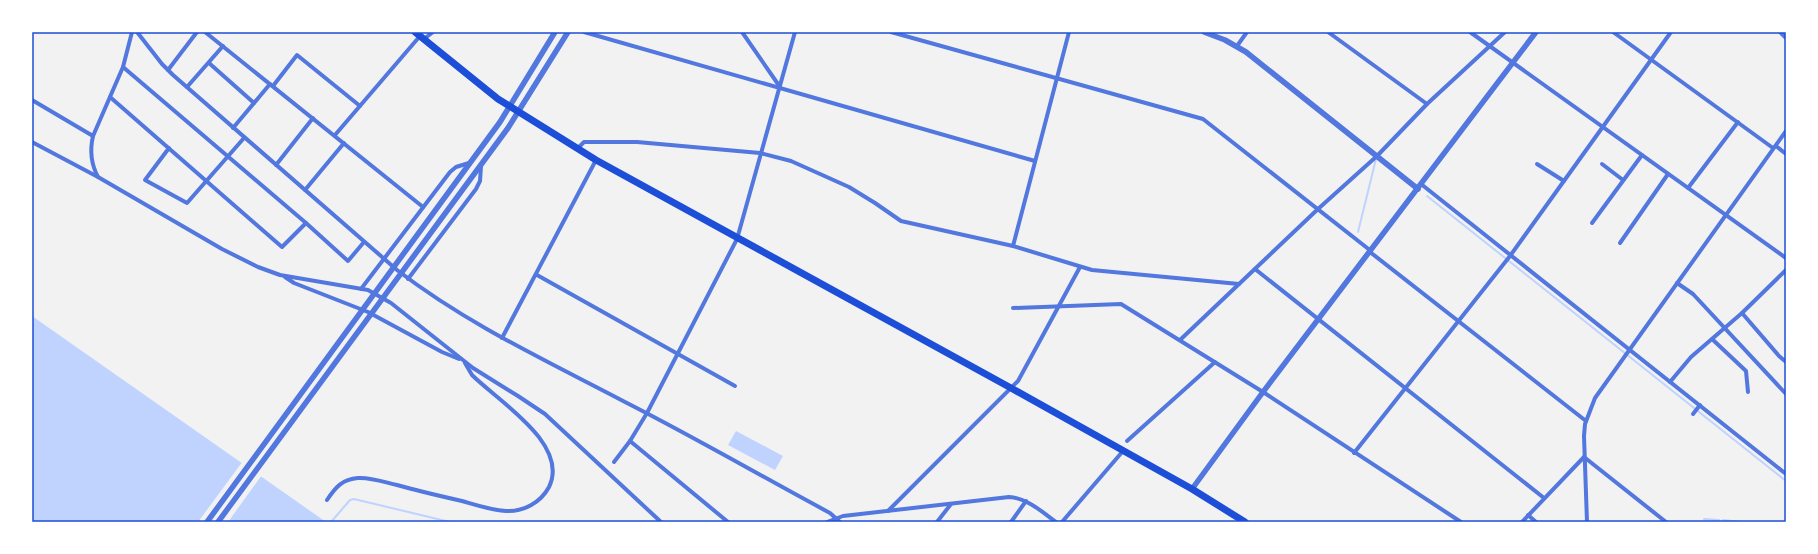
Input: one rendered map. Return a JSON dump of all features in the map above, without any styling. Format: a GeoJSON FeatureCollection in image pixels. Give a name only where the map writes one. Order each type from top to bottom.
{"type":"FeatureCollection","features":[{"type":"Feature","properties":{"kind":"main road"},"geometry":{"type":"LineString","coordinates":[[420,36],[517,113],[577,149],[737,239],[1011,388],[1192,489],[1245,522]]}},
{"type":"Feature","properties":{"kind":"street"},"geometry":{"type":"LineString","coordinates":[[98,177],[93,163],[91,147],[93,136],[123,67],[132,32]]}},
{"type":"Feature","properties":{"kind":"street"},"geometry":{"type":"LineString","coordinates":[[137,32],[168,70],[364,242],[430,296],[502,338],[647,413],[830,513],[840,522]]}},
{"type":"Feature","properties":{"kind":"street"},"geometry":{"type":"LineString","coordinates":[[168,70],[197,32]]}},
{"type":"Feature","properties":{"kind":"street"},"geometry":{"type":"LineString","coordinates":[[205,32],[424,207]]}},
{"type":"Feature","properties":{"kind":"street"},"geometry":{"type":"LineString","coordinates":[[335,135],[420,36],[433,32]]}},
{"type":"Feature","properties":{"kind":"street"},"geometry":{"type":"LineString","coordinates":[[207,522],[471,163],[510,107],[555,32]]}},
{"type":"Feature","properties":{"kind":"street"},"geometry":{"type":"LineString","coordinates":[[218,522],[482,164],[517,113],[568,32]]}},
{"type":"Feature","properties":{"kind":"street"},"geometry":{"type":"LineString","coordinates":[[584,32],[1035,160]]}},
{"type":"Feature","properties":{"kind":"street"},"geometry":{"type":"LineString","coordinates":[[742,32],[780,87]]}},
{"type":"Feature","properties":{"kind":"street"},"geometry":{"type":"LineString","coordinates":[[614,462],[630,441],[647,413],[737,239],[794,32]]}},
{"type":"Feature","properties":{"kind":"street"},"geometry":{"type":"LineString","coordinates":[[891,32],[1203,119],[1586,421]]}},
{"type":"Feature","properties":{"kind":"street"},"geometry":{"type":"LineString","coordinates":[[1013,246],[1069,32]]}},
{"type":"Feature","properties":{"kind":"street"},"geometry":{"type":"LineString","coordinates":[[1204,32],[1237,46],[1282,80],[1377,156],[1420,186],[1510,256],[1786,474]]}},
{"type":"Feature","properties":{"kind":"street"},"geometry":{"type":"LineString","coordinates":[[1237,46],[1246,32]]}},
{"type":"Feature","properties":{"kind":"street"},"geometry":{"type":"LineString","coordinates":[[1328,32],[1427,104]]}},
{"type":"Feature","properties":{"kind":"street"},"geometry":{"type":"LineString","coordinates":[[1470,32],[1512,64],[1786,258]]}},
{"type":"Feature","properties":{"kind":"street"},"geometry":{"type":"LineString","coordinates":[[1180,340],[1318,209],[1377,156],[1427,104],[1505,32]]}},
{"type":"Feature","properties":{"kind":"street"},"geometry":{"type":"LineString","coordinates":[[1192,489],[1263,392],[1536,32]]}},
{"type":"Feature","properties":{"kind":"street"},"geometry":{"type":"LineString","coordinates":[[1613,32],[1738,122],[1786,154]]}},
{"type":"Feature","properties":{"kind":"street"},"geometry":{"type":"LineString","coordinates":[[1354,453],[1510,256],[1671,32]]}},
{"type":"Feature","properties":{"kind":"street"},"geometry":{"type":"LineString","coordinates":[[1781,32],[1786,37]]}},
{"type":"Feature","properties":{"kind":"street"},"geometry":{"type":"LineString","coordinates":[[188,87],[223,46]]}},
{"type":"Feature","properties":{"kind":"street"},"geometry":{"type":"LineString","coordinates":[[233,128],[297,55],[360,106]]}},
{"type":"Feature","properties":{"kind":"street"},"geometry":{"type":"LineString","coordinates":[[208,63],[254,103]]}},
{"type":"Feature","properties":{"kind":"street"},"geometry":{"type":"LineString","coordinates":[[123,67],[306,223],[348,261],[364,242]]}},
{"type":"Feature","properties":{"kind":"street"},"geometry":{"type":"LineString","coordinates":[[110,97],[282,247],[306,223]]}},
{"type":"Feature","properties":{"kind":"street"},"geometry":{"type":"LineString","coordinates":[[32,100],[93,136]]}},
{"type":"Feature","properties":{"kind":"street"},"geometry":{"type":"LineString","coordinates":[[276,165],[313,118]]}},
{"type":"Feature","properties":{"kind":"street"},"geometry":{"type":"LineString","coordinates":[[1688,188],[1738,122]]}},
{"type":"Feature","properties":{"kind":"street"},"geometry":{"type":"LineString","coordinates":[[1587,522],[1584,436],[1586,421],[1595,398],[1786,131]]}},
{"type":"Feature","properties":{"kind":"street"},"geometry":{"type":"LineString","coordinates":[[169,148],[145,180],[187,203],[244,138]]}},
{"type":"Feature","properties":{"kind":"street"},"geometry":{"type":"LineString","coordinates":[[32,142],[98,177],[258,267],[283,275],[362,289],[392,303],[464,361],[545,414],[661,522]]}},
{"type":"Feature","properties":{"kind":"street"},"geometry":{"type":"LineString","coordinates":[[577,149],[584,142],[637,142],[760,153],[791,161],[848,187],[901,221],[1013,246],[1092,270],[1239,284]]}},
{"type":"Feature","properties":{"kind":"street"},"geometry":{"type":"LineString","coordinates":[[305,190],[344,143]]}},
{"type":"Feature","properties":{"kind":"street"},"geometry":{"type":"LineString","coordinates":[[1592,223],[1642,155]]}},
{"type":"Feature","properties":{"kind":"street"},"geometry":{"type":"LineString","coordinates":[[502,338],[596,160]]}},
{"type":"Feature","properties":{"kind":"street"},"geometry":{"type":"LineString","coordinates":[[362,289],[450,172],[456,167],[471,163]]}},
{"type":"Feature","properties":{"kind":"street"},"geometry":{"type":"LineString","coordinates":[[408,279],[476,189],[480,181],[482,164]]}},
{"type":"Feature","properties":{"kind":"street"},"geometry":{"type":"LineString","coordinates":[[1537,164],[1564,181]]}},
{"type":"Feature","properties":{"kind":"street"},"geometry":{"type":"LineString","coordinates":[[1602,164],[1623,180]]}},
{"type":"Feature","properties":{"kind":"street"},"geometry":{"type":"LineString","coordinates":[[1620,243],[1668,174]]}},
{"type":"Feature","properties":{"kind":"street"},"geometry":{"type":"LineString","coordinates":[[888,511],[1018,381],[1080,267]]}},
{"type":"Feature","properties":{"kind":"street"},"geometry":{"type":"LineString","coordinates":[[1255,269],[1544,498]]}},
{"type":"Feature","properties":{"kind":"street"},"geometry":{"type":"LineString","coordinates":[[1670,382],[1692,357],[1724,327],[1742,313],[1786,270]]}},
{"type":"Feature","properties":{"kind":"street"},"geometry":{"type":"LineString","coordinates":[[283,275],[294,283],[368,312],[442,352],[464,361],[472,375],[543,441],[554,463],[553,475],[544,495],[537,502],[527,507],[507,511],[358,478],[346,480],[338,486],[327,500]]}},
{"type":"Feature","properties":{"kind":"street"},"geometry":{"type":"LineString","coordinates":[[536,275],[736,386]]}},
{"type":"Feature","properties":{"kind":"street"},"geometry":{"type":"LineString","coordinates":[[1677,283],[1693,294],[1786,394]]}},
{"type":"Feature","properties":{"kind":"street"},"geometry":{"type":"LineString","coordinates":[[1013,308],[1121,304],[1263,392],[1461,522]]}},
{"type":"Feature","properties":{"kind":"street"},"geometry":{"type":"LineString","coordinates":[[1742,313],[1786,362]]}},
{"type":"Feature","properties":{"kind":"street"},"geometry":{"type":"LineString","coordinates":[[1712,339],[1746,371],[1748,392]]}},
{"type":"Feature","properties":{"kind":"street"},"geometry":{"type":"LineString","coordinates":[[1127,441],[1215,362]]}},
{"type":"Feature","properties":{"kind":"street"},"geometry":{"type":"LineString","coordinates":[[1693,414],[1699,406]]}},
{"type":"Feature","properties":{"kind":"street"},"geometry":{"type":"LineString","coordinates":[[630,441],[728,522]]}},
{"type":"Feature","properties":{"kind":"street"},"geometry":{"type":"LineString","coordinates":[[1062,522],[1123,451]]}},
{"type":"Feature","properties":{"kind":"street"},"geometry":{"type":"LineString","coordinates":[[1522,522],[1584,457]]}},
{"type":"Feature","properties":{"kind":"street"},"geometry":{"type":"LineString","coordinates":[[1584,457],[1666,522]]}},
{"type":"Feature","properties":{"kind":"street"},"geometry":{"type":"LineString","coordinates":[[827,522],[844,516],[1009,497],[1019,498],[1026,501],[1056,522]]}},
{"type":"Feature","properties":{"kind":"street"},"geometry":{"type":"LineString","coordinates":[[1011,522],[1026,501]]}},
{"type":"Feature","properties":{"kind":"street"},"geometry":{"type":"LineString","coordinates":[[937,522],[950,504]]}},
{"type":"Feature","properties":{"kind":"street"},"geometry":{"type":"LineString","coordinates":[[1528,515],[1536,522]]}},
{"type":"Feature","properties":{"kind":"water"},"geometry":{"type":"Polygon","coordinates":[[[32,316],[326,522],[32,522],[32,316]]]}},
{"type":"Feature","properties":{"kind":"water"},"geometry":{"type":"Polygon","coordinates":[[[736,431],[783,456],[775,470],[728,445],[736,431]]]}},
{"type":"Feature","properties":{"kind":"pier"},"geometry":{"type":"Polygon","coordinates":[[[243,461],[262,475],[228,522],[198,522],[243,461]]]}},
{"type":"Feature","properties":{"kind":"waterway"},"geometry":{"type":"LineString","coordinates":[[1358,232],[1376,159]]}},
{"type":"Feature","properties":{"kind":"waterway"},"geometry":{"type":"LineString","coordinates":[[1427,196],[1786,481]]}},
{"type":"Feature","properties":{"kind":"waterway"},"geometry":{"type":"LineString","coordinates":[[331,522],[350,500],[354,499],[450,522]]}},
{"type":"Feature","properties":{"kind":"waterway"},"geometry":{"type":"LineString","coordinates":[[1704,519],[1719,520]]}},
{"type":"Feature","properties":{"kind":"waterway"},"geometry":{"type":"LineString","coordinates":[[1723,520],[1742,522]]}}]}
